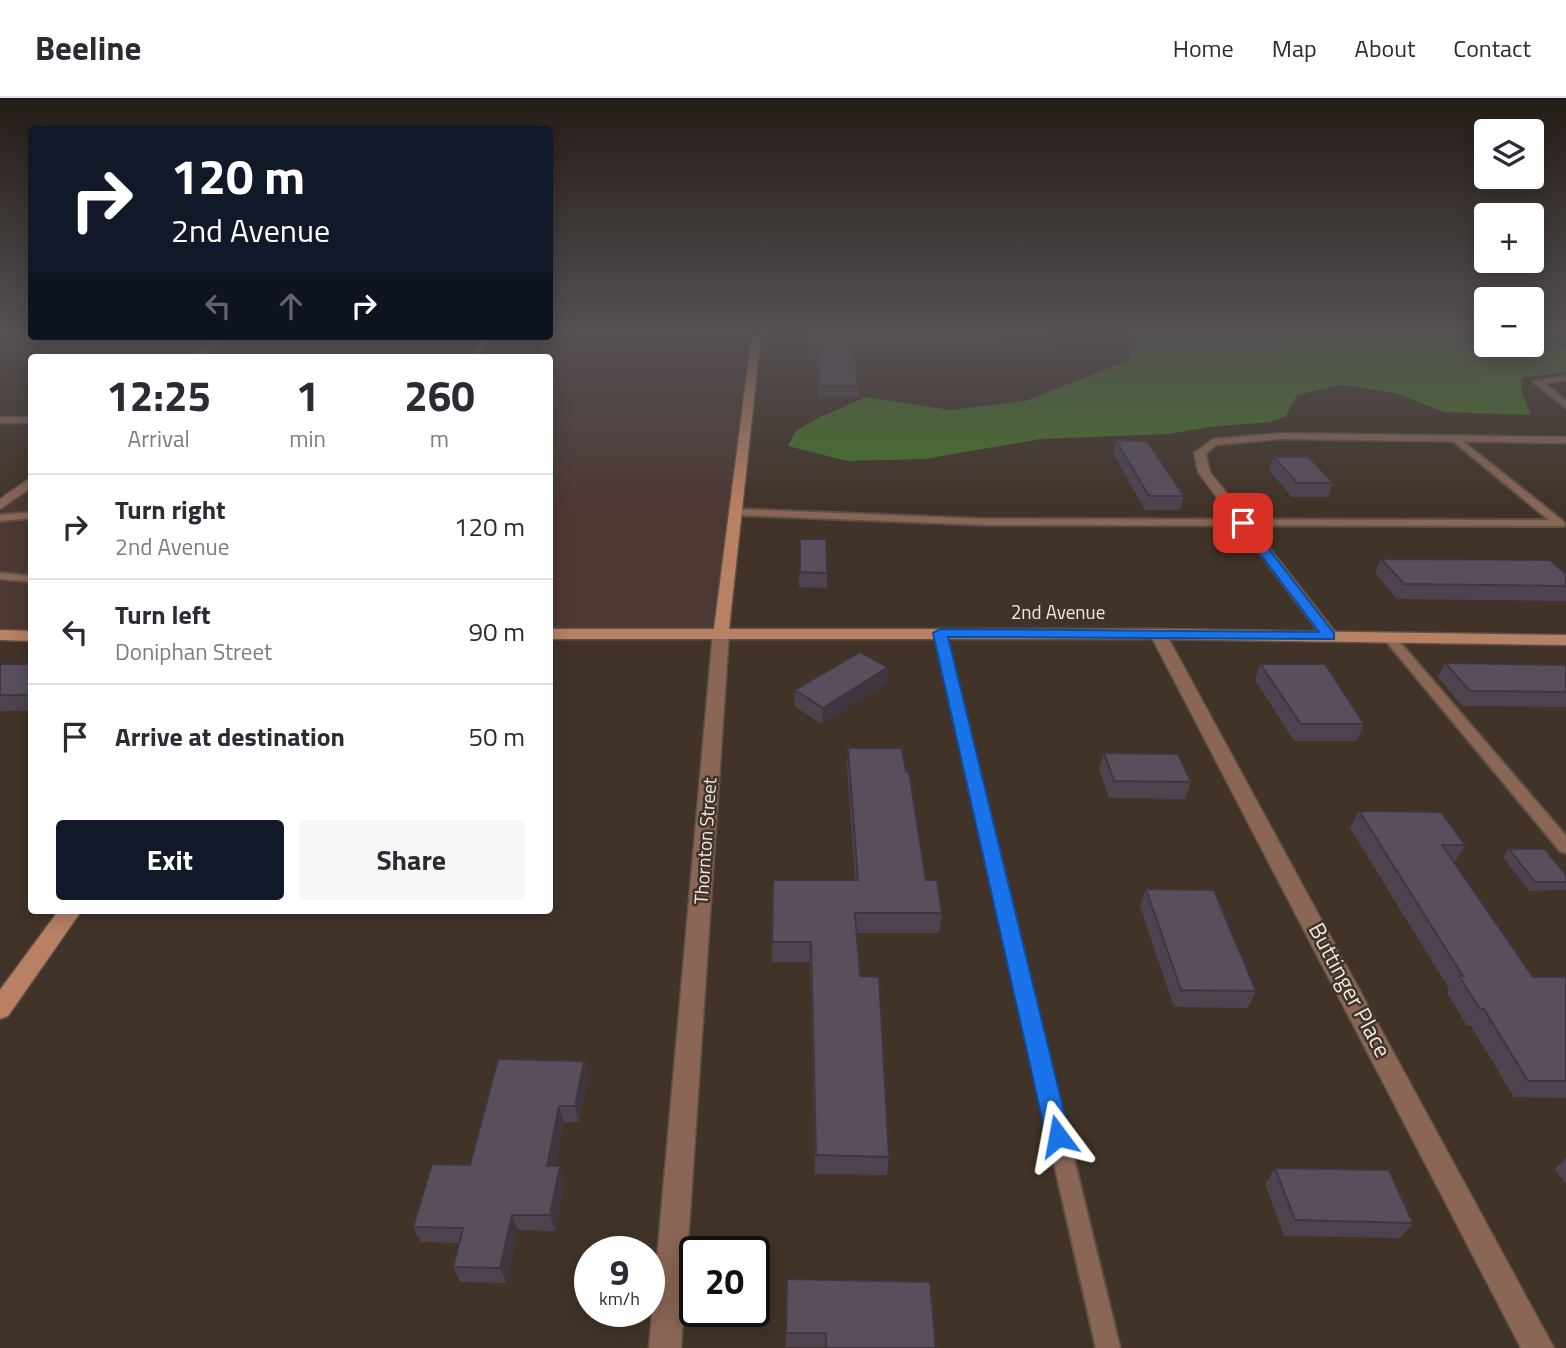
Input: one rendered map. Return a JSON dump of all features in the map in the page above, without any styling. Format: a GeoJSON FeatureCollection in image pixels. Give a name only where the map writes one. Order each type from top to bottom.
{"type":"FeatureCollection","features":[{"type":"Feature","properties":{"kind":"street","name":"Thornton Street"},"geometry":{"type":"LineString","coordinates":[[665,1348],[721,632],[750,392]]}},
{"type":"Feature","properties":{"kind":"street"},"geometry":{"type":"LineString","coordinates":[[0,420],[28,420]]}},
{"type":"Feature","properties":{"kind":"street"},"geometry":{"type":"LineString","coordinates":[[1329,636],[1204,472],[1200,453],[1213,442],[1281,436],[1566,440]]}},
{"type":"Feature","properties":{"kind":"street"},"geometry":{"type":"LineString","coordinates":[[0,505],[28,484]]}},
{"type":"Feature","properties":{"kind":"street","name":"2nd Avenue"},"geometry":{"type":"LineString","coordinates":[[553,634],[1158,634],[1566,640]]}},
{"type":"Feature","properties":{"kind":"street","name":"Buttinger Place"},"geometry":{"type":"LineString","coordinates":[[1158,634],[1538,1348]]}},
{"type":"Feature","properties":{"kind":"street"},"geometry":{"type":"LineString","coordinates":[[0,635],[28,635]]}},
{"type":"Feature","properties":{"kind":"street"},"geometry":{"type":"LineString","coordinates":[[0,1009],[68,914]]}},
{"type":"Feature","properties":{"kind":"lane"},"geometry":{"type":"LineString","coordinates":[[1550,392],[1566,405]]}},
{"type":"Feature","properties":{"kind":"lane"},"geometry":{"type":"LineString","coordinates":[[1456,439],[1563,526]]}},
{"type":"Feature","properties":{"kind":"lane"},"geometry":{"type":"LineString","coordinates":[[736,512],[986,522],[1563,526]]}},
{"type":"Feature","properties":{"kind":"lane"},"geometry":{"type":"LineString","coordinates":[[0,518],[28,515]]}},
{"type":"Feature","properties":{"kind":"lane"},"geometry":{"type":"LineString","coordinates":[[0,576],[28,579]]}},
{"type":"Feature","properties":{"kind":"lane"},"geometry":{"type":"LineString","coordinates":[[940,633],[1108,1348]]}},
{"type":"Feature","properties":{"kind":"lane"},"geometry":{"type":"LineString","coordinates":[[1390,637],[1566,847]]}},
{"type":"Feature","properties":{"kind":"shaded area"},"geometry":{"type":"Polygon","coordinates":[[[553,392],[750,392],[721,632],[553,634],[553,392]]]}},
{"type":"Feature","properties":{"kind":"shaded area"},"geometry":{"type":"Polygon","coordinates":[[[28,483],[28,636],[0,635],[0,505],[28,483]]]}},
{"type":"Feature","properties":{"kind":"green space"},"geometry":{"type":"Polygon","coordinates":[[[1047,392],[1309,392],[1297,395],[1286,416],[1270,422],[1209,427],[1168,434],[1040,439],[925,459],[847,461],[788,446],[796,431],[866,397],[950,410],[1025,401],[1047,392]]]}},
{"type":"Feature","properties":{"kind":"green space"},"geometry":{"type":"Polygon","coordinates":[[[1391,392],[1522,392],[1531,415],[1444,412],[1391,392]]]}},
{"type":"Feature","properties":{"kind":"building"},"geometry":{"type":"Polygon","coordinates":[[[1116,440],[1147,441],[1184,496],[1149,496],[1116,440]]]}},
{"type":"Feature","properties":{"kind":"building"},"geometry":{"type":"Polygon","coordinates":[[[1274,457],[1309,457],[1333,483],[1297,483],[1274,457]]]}},
{"type":"Feature","properties":{"kind":"building"},"geometry":{"type":"Polygon","coordinates":[[[800,539],[826,539],[827,573],[800,572],[800,539]]]}},
{"type":"Feature","properties":{"kind":"building"},"geometry":{"type":"Polygon","coordinates":[[[1381,559],[1550,560],[1566,574],[1566,586],[1404,584],[1381,559]]]}},
{"type":"Feature","properties":{"kind":"building"},"geometry":{"type":"Polygon","coordinates":[[[860,652],[888,667],[823,708],[795,690],[860,652]]]}},
{"type":"Feature","properties":{"kind":"building"},"geometry":{"type":"Polygon","coordinates":[[[1445,663],[1566,665],[1566,692],[1470,691],[1445,663]]]}},
{"type":"Feature","properties":{"kind":"building"},"geometry":{"type":"Polygon","coordinates":[[[0,664],[28,664],[28,695],[0,695],[0,664]]]}},
{"type":"Feature","properties":{"kind":"building"},"geometry":{"type":"Polygon","coordinates":[[[1260,664],[1325,664],[1364,724],[1301,724],[1260,664]]]}},
{"type":"Feature","properties":{"kind":"building"},"geometry":{"type":"Polygon","coordinates":[[[848,748],[902,748],[906,772],[909,772],[926,880],[937,880],[942,913],[855,913],[860,976],[879,977],[889,1157],[816,1155],[811,942],[772,942],[773,880],[858,880],[848,748]]]}},
{"type":"Feature","properties":{"kind":"building"},"geometry":{"type":"Polygon","coordinates":[[[1104,753],[1178,754],[1191,782],[1114,781],[1104,753]]]}},
{"type":"Feature","properties":{"kind":"building"},"geometry":{"type":"Polygon","coordinates":[[[1359,811],[1441,812],[1465,845],[1442,845],[1533,977],[1566,977],[1566,1081],[1528,1081],[1484,1009],[1480,1009],[1459,976],[1463,976],[1359,811]]]}},
{"type":"Feature","properties":{"kind":"building"},"geometry":{"type":"Polygon","coordinates":[[[1509,849],[1545,849],[1566,875],[1566,882],[1535,882],[1509,849]]]}},
{"type":"Feature","properties":{"kind":"building"},"geometry":{"type":"Polygon","coordinates":[[[1146,889],[1214,890],[1256,991],[1181,990],[1146,889]]]}},
{"type":"Feature","properties":{"kind":"building"},"geometry":{"type":"Polygon","coordinates":[[[498,1059],[584,1061],[575,1106],[559,1106],[547,1166],[560,1166],[550,1215],[512,1215],[500,1268],[453,1267],[463,1228],[413,1227],[432,1164],[470,1165],[498,1059]]]}},
{"type":"Feature","properties":{"kind":"building"},"geometry":{"type":"Polygon","coordinates":[[[1275,1168],[1389,1170],[1413,1223],[1295,1220],[1275,1168]]]}},
{"type":"Feature","properties":{"kind":"building"},"geometry":{"type":"Polygon","coordinates":[[[787,1279],[930,1282],[936,1348],[826,1348],[826,1333],[786,1333],[787,1279]]]}},
{"type":"Feature","properties":{"kind":"route"},"geometry":{"type":"LineString","coordinates":[[1058,1136],[940,633],[1329,636],[1243,523]]}}]}
